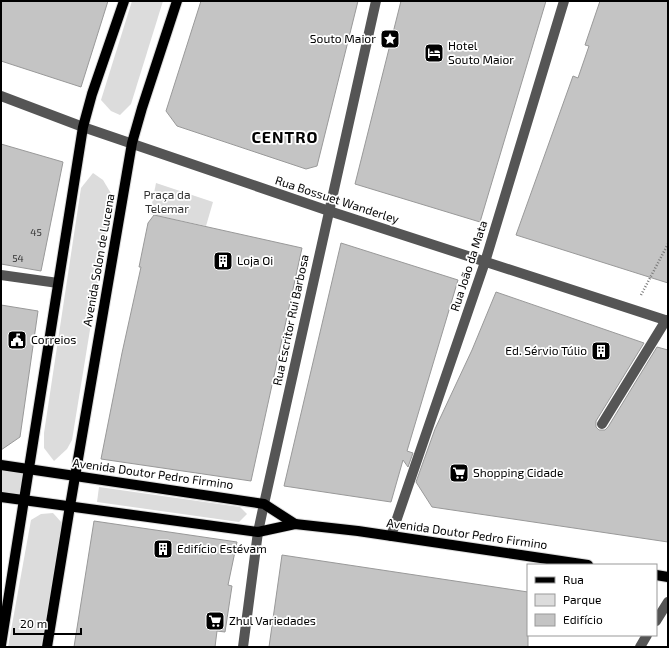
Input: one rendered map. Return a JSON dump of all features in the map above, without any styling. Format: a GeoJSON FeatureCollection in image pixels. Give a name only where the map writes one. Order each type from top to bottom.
{"type":"FeatureCollection","features":[{"type":"Feature","properties":{"kind":"main road"},"geometry":{"type":"LineString","coordinates":[[1,644],[30,469],[83,127],[92,94],[124,1]]}},
{"type":"Feature","properties":{"kind":"main road","name":"Avenida Solon de Lucena"},"geometry":{"type":"LineString","coordinates":[[47,647],[132,144],[142,108],[177,1]]}},
{"type":"Feature","properties":{"kind":"main road","name":"Avenida Doutor Pedro Firmino"},"geometry":{"type":"LineString","coordinates":[[1,465],[264,504],[294,524]]}},
{"type":"Feature","properties":{"kind":"main road","name":"Avenida Doutor Pedro Firmino"},"geometry":{"type":"LineString","coordinates":[[1,497],[258,532],[294,524],[391,536],[581,564]]}},
{"type":"Feature","properties":{"kind":"main road"},"geometry":{"type":"LineString","coordinates":[[657,575],[668,577]]}},
{"type":"Feature","properties":{"kind":"street","name":"Rua Escritor Rui Barbosa"},"geometry":{"type":"LineString","coordinates":[[243,647],[258,532],[376,1]]}},
{"type":"Feature","properties":{"kind":"street","name":"Rua João da Mata"},"geometry":{"type":"LineString","coordinates":[[391,536],[485,262],[564,1]]}},
{"type":"Feature","properties":{"kind":"street","name":"Rua Bossuet Wanderley"},"geometry":{"type":"LineString","coordinates":[[1,96],[83,127],[329,211],[667,320]]}},
{"type":"Feature","properties":{"kind":"street"},"geometry":{"type":"LineString","coordinates":[[1,275],[58,283]]}},
{"type":"Feature","properties":{"kind":"street"},"geometry":{"type":"LineString","coordinates":[[602,424],[667,320]]}},
{"type":"Feature","properties":{"kind":"street"},"geometry":{"type":"LineString","coordinates":[[657,619],[668,602]]}},
{"type":"Feature","properties":{"kind":"street"},"geometry":{"type":"LineString","coordinates":[[640,647],[646,636]]}},
{"type":"Feature","properties":{"kind":"path"},"geometry":{"type":"LineString","coordinates":[[633,309],[668,244]]}},
{"type":"Feature","properties":{"kind":"green space"},"geometry":{"type":"Polygon","coordinates":[[[132,1],[163,1],[131,104],[120,115],[111,111],[101,100],[132,1]]]}},
{"type":"Feature","properties":{"kind":"green space"},"geometry":{"type":"Polygon","coordinates":[[[93,173],[103,180],[112,195],[72,440],[67,449],[54,461],[44,448],[44,433],[81,188],[93,173]]]}},
{"type":"Feature","properties":{"kind":"green space","name":"Praça da Telemar"},"geometry":{"type":"Polygon","coordinates":[[[156,183],[213,202],[206,226],[150,214],[156,183]]]}},
{"type":"Feature","properties":{"kind":"green space"},"geometry":{"type":"Polygon","coordinates":[[[1,465],[30,469],[24,500],[1,497],[1,465]]]}},
{"type":"Feature","properties":{"kind":"green space"},"geometry":{"type":"Polygon","coordinates":[[[99,487],[240,507],[247,514],[239,522],[97,502],[99,487]]]}},
{"type":"Feature","properties":{"kind":"green space"},"geometry":{"type":"Polygon","coordinates":[[[53,513],[62,523],[41,647],[8,647],[31,520],[41,514],[53,513]]]}},
{"type":"Feature","properties":{"kind":"building"},"geometry":{"type":"Polygon","coordinates":[[[1,1],[108,1],[81,87],[1,61],[1,1]]]}},
{"type":"Feature","properties":{"kind":"building"},"geometry":{"type":"Polygon","coordinates":[[[201,1],[358,1],[317,166],[306,169],[177,126],[166,111],[201,1]]]}},
{"type":"Feature","properties":{"kind":"building"},"geometry":{"type":"Polygon","coordinates":[[[401,1],[546,1],[480,222],[355,184],[401,1]]]}},
{"type":"Feature","properties":{"kind":"building"},"geometry":{"type":"Polygon","coordinates":[[[600,1],[668,1],[668,283],[516,235],[573,76],[578,78],[589,46],[585,45],[600,1]]]}},
{"type":"Feature","properties":{"kind":"building"},"geometry":{"type":"Polygon","coordinates":[[[1,144],[63,162],[41,271],[1,264],[1,144]]]}},
{"type":"Feature","properties":{"kind":"building"},"geometry":{"type":"Polygon","coordinates":[[[154,215],[302,248],[251,481],[101,459],[141,267],[139,267],[148,223],[154,215]]]}},
{"type":"Feature","properties":{"kind":"building"},"geometry":{"type":"Polygon","coordinates":[[[341,243],[458,280],[407,451],[413,453],[408,467],[403,460],[391,502],[284,486],[341,243]]]}},
{"type":"Feature","properties":{"kind":"building"},"geometry":{"type":"Polygon","coordinates":[[[496,292],[644,343],[596,421],[596,427],[599,430],[605,430],[608,427],[657,347],[668,350],[668,542],[432,507],[416,482],[435,429],[472,350],[496,292]]]}},
{"type":"Feature","properties":{"kind":"building"},"geometry":{"type":"Polygon","coordinates":[[[1,305],[38,311],[20,437],[1,450],[1,305]]]}},
{"type":"Feature","properties":{"kind":"building"},"geometry":{"type":"Polygon","coordinates":[[[94,521],[237,542],[228,585],[232,586],[225,632],[217,631],[215,647],[74,647],[94,521]]]}},
{"type":"Feature","properties":{"kind":"building"},"geometry":{"type":"Polygon","coordinates":[[[282,555],[527,592],[528,647],[269,647],[282,555]]]}},
{"type":"Feature","properties":{"kind":"place","name":"Souto Maior"},"geometry":{"type":"Point","coordinates":[390,39]}},
{"type":"Feature","properties":{"kind":"place","name":"Hotel Souto Maior"},"geometry":{"type":"Point","coordinates":[434,53]}},
{"type":"Feature","properties":{"kind":"place","name":"Loja Oi"},"geometry":{"type":"Point","coordinates":[223,261]}},
{"type":"Feature","properties":{"kind":"place","name":"Correios"},"geometry":{"type":"Point","coordinates":[17,340]}},
{"type":"Feature","properties":{"kind":"place","name":"Ed. Sérvio Túlio"},"geometry":{"type":"Point","coordinates":[601,351]}},
{"type":"Feature","properties":{"kind":"place","name":"Shopping Cidade"},"geometry":{"type":"Point","coordinates":[459,473]}},
{"type":"Feature","properties":{"kind":"place","name":"Edifício Estévam"},"geometry":{"type":"Point","coordinates":[163,549]}},
{"type":"Feature","properties":{"kind":"place","name":"Zhul Variedades"},"geometry":{"type":"Point","coordinates":[215,621]}},
{"type":"Feature","properties":{"kind":"district","name":"CENTRO"},"geometry":{"type":"Point","coordinates":[285,137]}}]}
